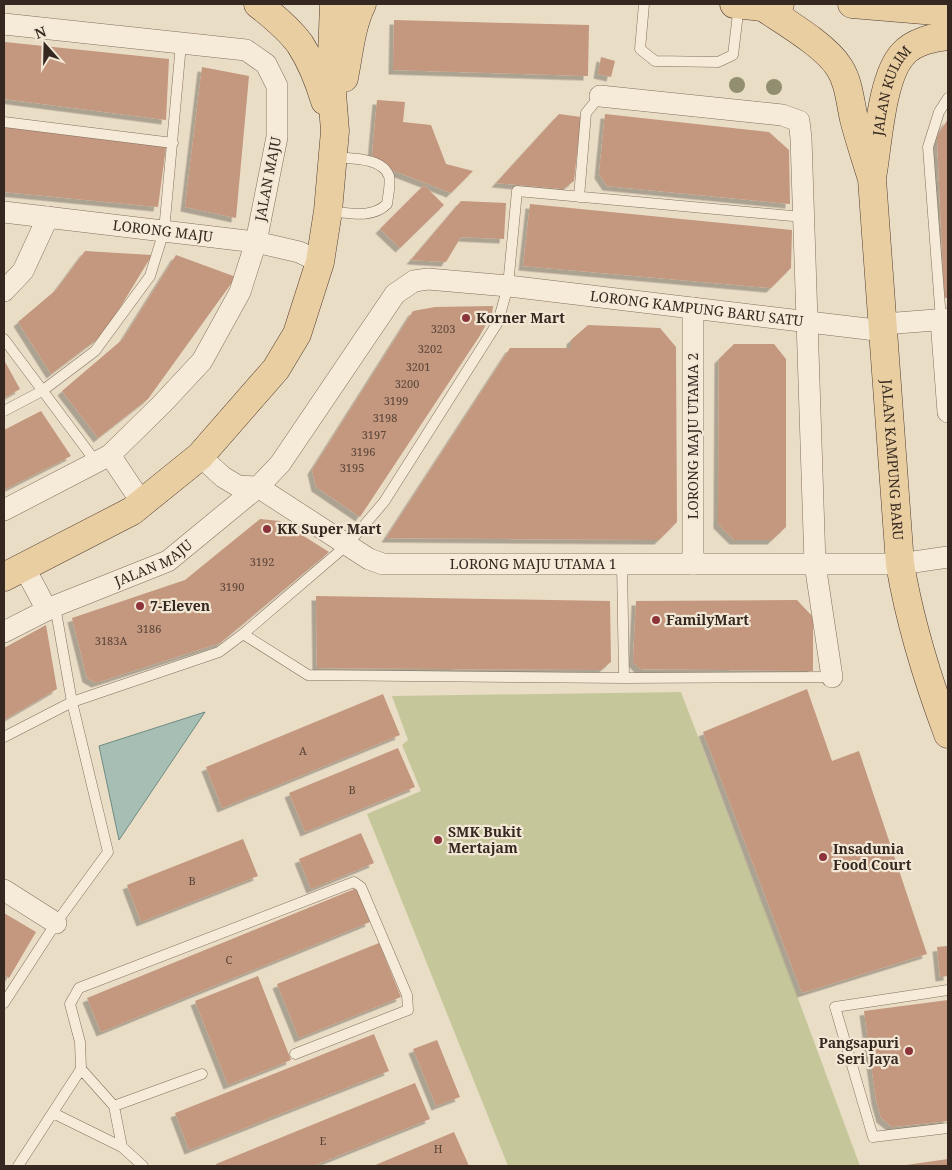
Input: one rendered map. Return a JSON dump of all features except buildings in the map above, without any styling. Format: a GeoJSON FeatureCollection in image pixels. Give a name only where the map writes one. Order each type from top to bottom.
{"type":"FeatureCollection","features":[{"type":"Feature","properties":{"kind":"main road"},"geometry":{"type":"LineString","coordinates":[[258,4],[273,16],[299,43],[318,77],[334,144]]}},
{"type":"Feature","properties":{"kind":"main road"},"geometry":{"type":"LineString","coordinates":[[334,4],[330,81],[334,144]]}},
{"type":"Feature","properties":{"kind":"main road"},"geometry":{"type":"LineString","coordinates":[[14,572],[142,503],[200,456],[276,369],[297,334],[320,262],[328,211],[334,144],[351,42],[358,11],[362,4]]}},
{"type":"Feature","properties":{"kind":"main road"},"geometry":{"type":"LineString","coordinates":[[734,4],[762,5],[812,42],[839,67],[849,93],[854,120],[872,178]]}},
{"type":"Feature","properties":{"kind":"main road","name":"JALAN KULIM"},"geometry":{"type":"LineString","coordinates":[[852,4],[947,16]]}},
{"type":"Feature","properties":{"kind":"main road","name":"JALAN KULIM"},"geometry":{"type":"LineString","coordinates":[[872,178],[891,73],[903,53],[918,43],[947,16]]}},
{"type":"Feature","properties":{"kind":"main road","name":"JALAN KAMPUNG BARU"},"geometry":{"type":"LineString","coordinates":[[872,178],[900,564],[908,611],[933,696],[948,734]]}},
{"type":"Feature","properties":{"kind":"street","name":"JALAN MAJU"},"geometry":{"type":"LineString","coordinates":[[4,24],[246,50],[266,64],[277,86],[278,137],[256,242],[240,292],[202,361],[162,404],[103,458],[4,510]]}},
{"type":"Feature","properties":{"kind":"street"},"geometry":{"type":"LineString","coordinates":[[600,96],[782,114],[799,121],[815,564],[832,677]]}},
{"type":"Feature","properties":{"kind":"street","name":"LORONG MAJU"},"geometry":{"type":"LineString","coordinates":[[4,212],[256,242],[299,252],[320,262]]}},
{"type":"Feature","properties":{"kind":"street"},"geometry":{"type":"LineString","coordinates":[[4,291],[23,271],[48,217]]}},
{"type":"Feature","properties":{"kind":"street","name":"JALAN MAJU"},"geometry":{"type":"LineString","coordinates":[[4,632],[51,608],[168,561],[258,487],[280,464],[394,294],[414,281],[428,280]]}},
{"type":"Feature","properties":{"kind":"street","name":"LORONG KAMPUNG BARU SATU"},"geometry":{"type":"LineString","coordinates":[[428,280],[508,286],[806,322],[884,328],[945,319]]}},
{"type":"Feature","properties":{"kind":"street","name":"LORONG MAJU UTAMA 2"},"geometry":{"type":"LineString","coordinates":[[693,308],[693,564]]}},
{"type":"Feature","properties":{"kind":"street"},"geometry":{"type":"LineString","coordinates":[[945,319],[948,412]]}},
{"type":"Feature","properties":{"kind":"street","name":"LORONG MAJU UTAMA 1"},"geometry":{"type":"LineString","coordinates":[[200,456],[223,478],[238,486],[258,487],[369,559],[383,564],[900,564],[948,557]]}},
{"type":"Feature","properties":{"kind":"street"},"geometry":{"type":"LineString","coordinates":[[103,458],[142,503]]}},
{"type":"Feature","properties":{"kind":"street"},"geometry":{"type":"LineString","coordinates":[[14,572],[51,608]]}},
{"type":"Feature","properties":{"kind":"street"},"geometry":{"type":"LineString","coordinates":[[4,890],[56,923]]}},
{"type":"Feature","properties":{"kind":"lane"},"geometry":{"type":"LineString","coordinates":[[644,4],[640,49],[655,61],[718,62],[733,55],[762,5]]}},
{"type":"Feature","properties":{"kind":"lane"},"geometry":{"type":"LineString","coordinates":[[4,411],[42,391],[95,351],[150,276],[164,231],[181,44]]}},
{"type":"Feature","properties":{"kind":"lane"},"geometry":{"type":"LineString","coordinates":[[579,197],[586,113],[600,96]]}},
{"type":"Feature","properties":{"kind":"lane"},"geometry":{"type":"LineString","coordinates":[[945,319],[928,147],[939,112],[948,98]]}},
{"type":"Feature","properties":{"kind":"lane"},"geometry":{"type":"LineString","coordinates":[[4,122],[173,143]]}},
{"type":"Feature","properties":{"kind":"lane"},"geometry":{"type":"LineString","coordinates":[[328,211],[358,214],[380,211],[387,204],[390,177],[382,167],[334,144]]}},
{"type":"Feature","properties":{"kind":"lane"},"geometry":{"type":"LineString","coordinates":[[4,737],[72,702],[219,652],[243,634],[347,545],[384,502],[498,322],[508,286],[517,191],[803,217]]}},
{"type":"Feature","properties":{"kind":"lane"},"geometry":{"type":"LineString","coordinates":[[4,339],[42,391],[103,458]]}},
{"type":"Feature","properties":{"kind":"lane"},"geometry":{"type":"LineString","coordinates":[[622,564],[624,678]]}},
{"type":"Feature","properties":{"kind":"lane"},"geometry":{"type":"LineString","coordinates":[[4,1001],[56,923],[108,852],[51,608]]}},
{"type":"Feature","properties":{"kind":"lane"},"geometry":{"type":"LineString","coordinates":[[243,634],[308,674],[624,678],[832,677]]}},
{"type":"Feature","properties":{"kind":"lane"},"geometry":{"type":"LineString","coordinates":[[18,1166],[81,1069],[80,1042],[70,1004],[79,988],[354,882],[361,887],[407,995],[408,1010],[295,1054]]}},
{"type":"Feature","properties":{"kind":"lane"},"geometry":{"type":"LineString","coordinates":[[948,990],[835,1007],[873,1137],[948,1128]]}},
{"type":"Feature","properties":{"kind":"lane"},"geometry":{"type":"LineString","coordinates":[[81,1069],[114,1106],[122,1147]]}},
{"type":"Feature","properties":{"kind":"lane"},"geometry":{"type":"LineString","coordinates":[[114,1106],[202,1074]]}},
{"type":"Feature","properties":{"kind":"lane"},"geometry":{"type":"LineString","coordinates":[[53,1113],[122,1147],[143,1166]]}},
{"type":"Feature","properties":{"kind":"green space"},"geometry":{"type":"Polygon","coordinates":[[[681,692],[860,1166],[508,1166],[367,814],[421,791],[402,745],[408,740],[392,696],[681,692]]]}},
{"type":"Feature","properties":{"kind":"shaded area"},"geometry":{"type":"Polygon","coordinates":[[[205,712],[119,840],[99,746],[205,712]]]}},
{"type":"Feature","properties":{"kind":"place","name":"Korner Mart"},"geometry":{"type":"Point","coordinates":[466,318]}},
{"type":"Feature","properties":{"kind":"place","name":"KK Super Mart"},"geometry":{"type":"Point","coordinates":[267,529]}},
{"type":"Feature","properties":{"kind":"place","name":"7-Eleven"},"geometry":{"type":"Point","coordinates":[140,606]}},
{"type":"Feature","properties":{"kind":"place","name":"FamilyMart"},"geometry":{"type":"Point","coordinates":[656,620]}},
{"type":"Feature","properties":{"kind":"place","name":"SMK Bukit Mertajam"},"geometry":{"type":"Point","coordinates":[438,840]}},
{"type":"Feature","properties":{"kind":"place","name":"Insadunia Food Court"},"geometry":{"type":"Point","coordinates":[823,857]}},
{"type":"Feature","properties":{"kind":"place","name":"Pangsapuri Seri Jaya"},"geometry":{"type":"Point","coordinates":[909,1051]}}]}
